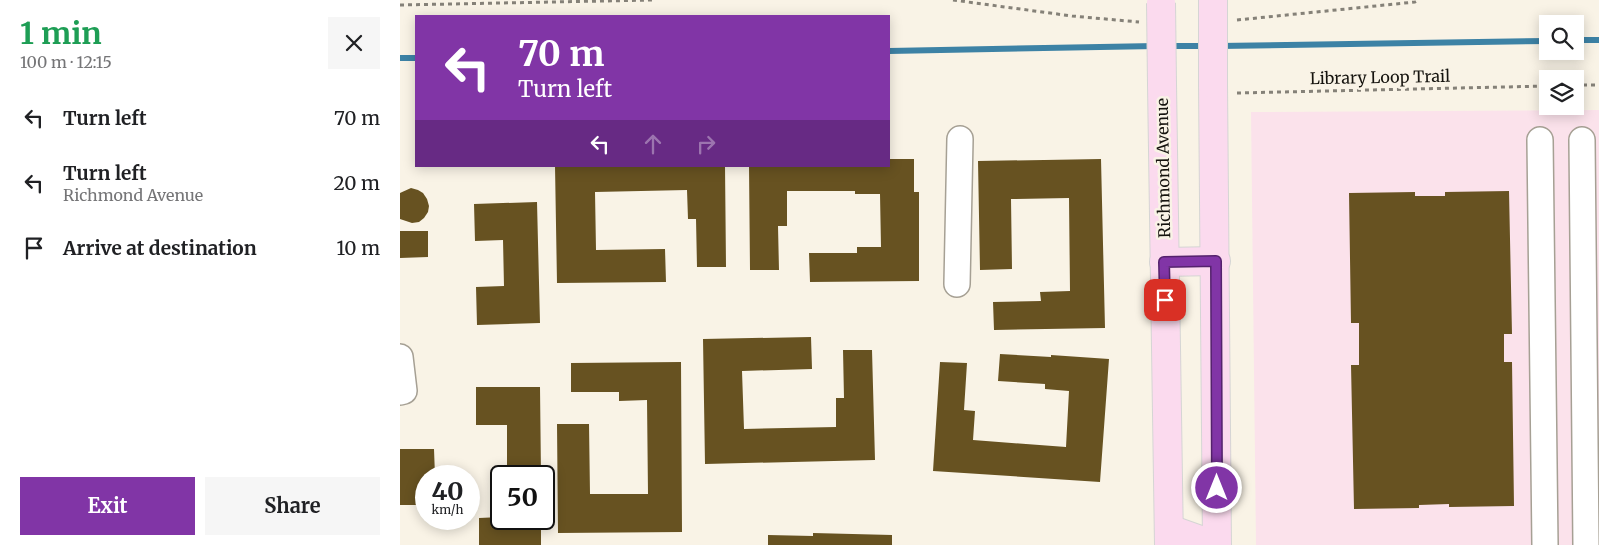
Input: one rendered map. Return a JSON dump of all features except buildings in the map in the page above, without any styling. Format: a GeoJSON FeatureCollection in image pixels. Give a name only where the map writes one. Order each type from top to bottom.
{"type":"FeatureCollection","features":[{"type":"Feature","properties":{"kind":"main road"},"geometry":{"type":"LineString","coordinates":[[1169,537],[1216,545],[1216,261],[1213,0]]}},
{"type":"Feature","properties":{"kind":"main road","name":"Richmond Avenue"},"geometry":{"type":"LineString","coordinates":[[1160,2],[1169,537]]}},
{"type":"Feature","properties":{"kind":"main road"},"geometry":{"type":"LineString","coordinates":[[1164,262],[1216,261]]}},
{"type":"Feature","properties":{"kind":"lane"},"geometry":{"type":"LineString","coordinates":[[957,284],[960,139]]}},
{"type":"Feature","properties":{"kind":"lane"},"geometry":{"type":"LineString","coordinates":[[1540,140],[1546,545]]}},
{"type":"Feature","properties":{"kind":"lane"},"geometry":{"type":"LineString","coordinates":[[1582,140],[1586,545]]}},
{"type":"Feature","properties":{"kind":"lane"},"geometry":{"type":"LineString","coordinates":[[400,357],[404,391],[400,392]]}},
{"type":"Feature","properties":{"kind":"path"},"geometry":{"type":"LineString","coordinates":[[400,5],[653,0]]}},
{"type":"Feature","properties":{"kind":"path"},"geometry":{"type":"LineString","coordinates":[[1584,85],[1599,85]]}},
{"type":"Feature","properties":{"kind":"path","name":"Library Loop Trail"},"geometry":{"type":"LineString","coordinates":[[1213,89],[1539,86]]}},
{"type":"Feature","properties":{"kind":"shaded area"},"geometry":{"type":"Polygon","coordinates":[[[1539,110],[1539,115],[1584,115],[1584,110],[1599,110],[1599,545],[1256,545],[1251,112],[1539,110]]]}},
{"type":"Feature","properties":{"kind":"waterway"},"geometry":{"type":"LineString","coordinates":[[1584,40],[1599,40]]}},
{"type":"Feature","properties":{"kind":"waterway"},"geometry":{"type":"LineString","coordinates":[[1219,46],[1539,41]]}},
{"type":"Feature","properties":{"kind":"waterway"},"geometry":{"type":"LineString","coordinates":[[890,51],[1156,46]]}},
{"type":"Feature","properties":{"kind":"waterway"},"geometry":{"type":"LineString","coordinates":[[1169,46],[1206,46]]}},
{"type":"Feature","properties":{"kind":"waterway"},"geometry":{"type":"LineString","coordinates":[[400,58],[415,58]]}},
{"type":"Feature","properties":{"kind":"route"},"geometry":{"type":"LineString","coordinates":[[1165,300],[1164,262],[1216,261],[1217,488]]}}]}
